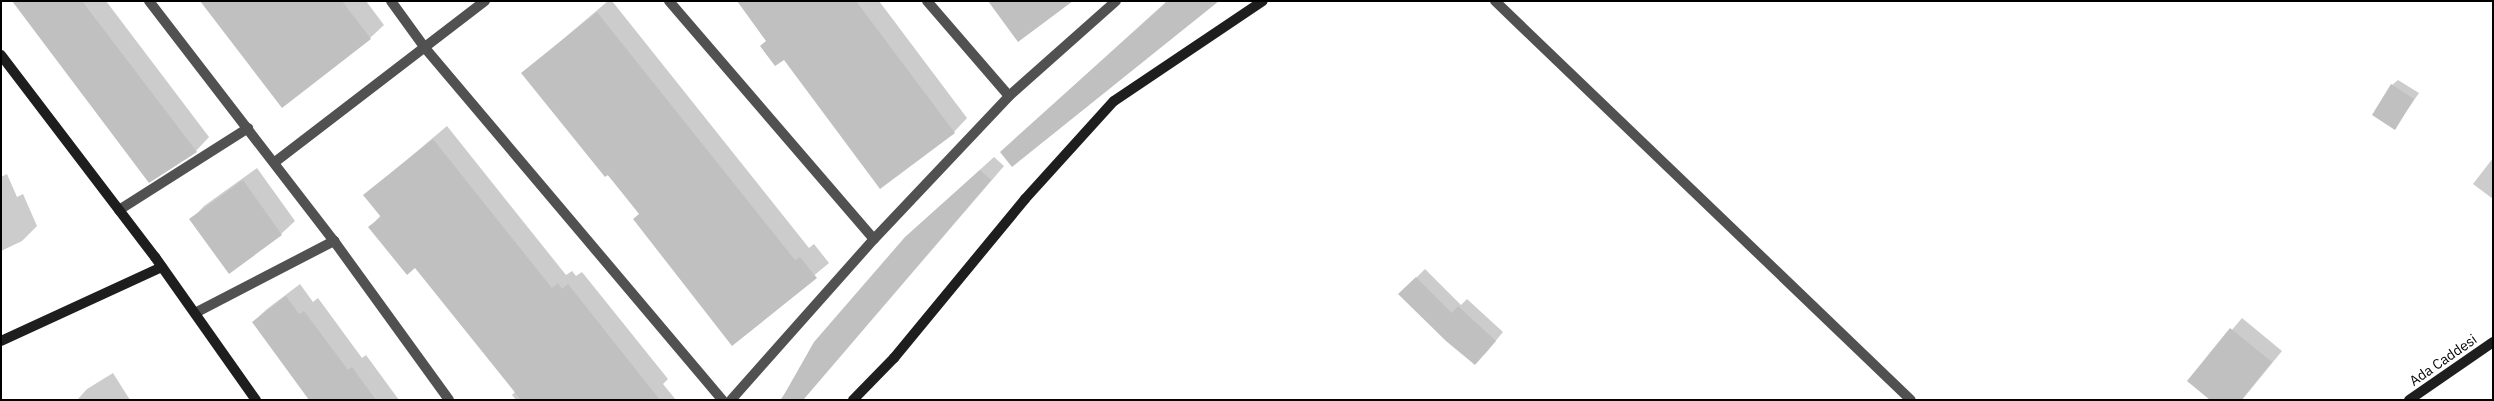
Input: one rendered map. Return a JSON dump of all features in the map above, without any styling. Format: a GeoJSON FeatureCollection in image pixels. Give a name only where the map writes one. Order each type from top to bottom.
{"type":"FeatureCollection","features":[{"type":"Feature","properties":{"kind":"main road"},"geometry":{"type":"LineString","coordinates":[[852,400],[894,358],[1025,199],[1114,101],[1263,1]]}},
{"type":"Feature","properties":{"kind":"main road"},"geometry":{"type":"LineString","coordinates":[[1,56],[162,267],[256,400]]}},
{"type":"Feature","properties":{"kind":"main road"},"geometry":{"type":"LineString","coordinates":[[1,341],[162,267]]}},
{"type":"Feature","properties":{"kind":"main road","name":"Ada Caddesi"},"geometry":{"type":"LineString","coordinates":[[2409,400],[2493,342]]}},
{"type":"Feature","properties":{"kind":"street"},"geometry":{"type":"LineString","coordinates":[[149,1],[275,162],[449,400]]}},
{"type":"Feature","properties":{"kind":"street"},"geometry":{"type":"LineString","coordinates":[[390,1],[424,48],[722,400]]}},
{"type":"Feature","properties":{"kind":"street"},"geometry":{"type":"LineString","coordinates":[[275,162],[486,1]]}},
{"type":"Feature","properties":{"kind":"street"},"geometry":{"type":"LineString","coordinates":[[669,1],[874,240]]}},
{"type":"Feature","properties":{"kind":"street"},"geometry":{"type":"LineString","coordinates":[[927,1],[1009,96]]}},
{"type":"Feature","properties":{"kind":"street"},"geometry":{"type":"LineString","coordinates":[[731,400],[874,240],[1009,96],[1116,1]]}},
{"type":"Feature","properties":{"kind":"street"},"geometry":{"type":"LineString","coordinates":[[1495,1],[1911,400]]}},
{"type":"Feature","properties":{"kind":"street"},"geometry":{"type":"LineString","coordinates":[[119,210],[248,128]]}},
{"type":"Feature","properties":{"kind":"street"},"geometry":{"type":"LineString","coordinates":[[195,313],[334,241]]}},
{"type":"Feature","properties":{"kind":"building"},"geometry":{"type":"Polygon","coordinates":[[[12,1],[82,1],[197,152],[149,183],[12,1]]]}},
{"type":"Feature","properties":{"kind":"building"},"geometry":{"type":"Polygon","coordinates":[[[200,1],[342,1],[371,39],[282,108],[200,1]]]}},
{"type":"Feature","properties":{"kind":"building"},"geometry":{"type":"Polygon","coordinates":[[[737,1],[856,1],[955,133],[880,189],[784,60],[775,66],[760,46],[766,41],[737,1]]]}},
{"type":"Feature","properties":{"kind":"building"},"geometry":{"type":"Polygon","coordinates":[[[988,1],[1073,1],[1018,42],[988,1]]]}},
{"type":"Feature","properties":{"kind":"building"},"geometry":{"type":"Polygon","coordinates":[[[1168,1],[1219,1],[1012,167],[1000,152],[1168,1]]]}},
{"type":"Feature","properties":{"kind":"building"},"geometry":{"type":"Polygon","coordinates":[[[597,12],[795,260],[800,257],[817,278],[732,346],[633,219],[639,214],[608,175],[605,177],[521,73],[597,12]]]}},
{"type":"Feature","properties":{"kind":"building"},"geometry":{"type":"Polygon","coordinates":[[[2391,84],[2414,99],[2395,130],[2372,115],[2391,84]]]}},
{"type":"Feature","properties":{"kind":"building"},"geometry":{"type":"Polygon","coordinates":[[[433,139],[552,288],[558,283],[562,289],[568,284],[660,400],[521,400],[415,268],[407,275],[368,227],[381,217],[363,195],[433,139]]]}},
{"type":"Feature","properties":{"kind":"building"},"geometry":{"type":"Polygon","coordinates":[[[980,170],[991,180],[803,400],[781,400],[814,342],[905,237],[980,170]]]}},
{"type":"Feature","properties":{"kind":"building"},"geometry":{"type":"Polygon","coordinates":[[[243,180],[282,235],[229,274],[189,219],[243,180]]]}},
{"type":"Feature","properties":{"kind":"building"},"geometry":{"type":"Polygon","coordinates":[[[1416,277],[1452,313],[1458,306],[1496,341],[1475,365],[1446,341],[1398,294],[1416,277]]]}},
{"type":"Feature","properties":{"kind":"building"},"geometry":{"type":"Polygon","coordinates":[[[286,296],[299,314],[304,311],[348,370],[352,367],[376,400],[309,400],[252,322],[286,296]]]}},
{"type":"Feature","properties":{"kind":"building"},"geometry":{"type":"Polygon","coordinates":[[[2230,328],[2272,362],[2241,400],[2210,400],[2187,381],[2230,328]]]}}]}
